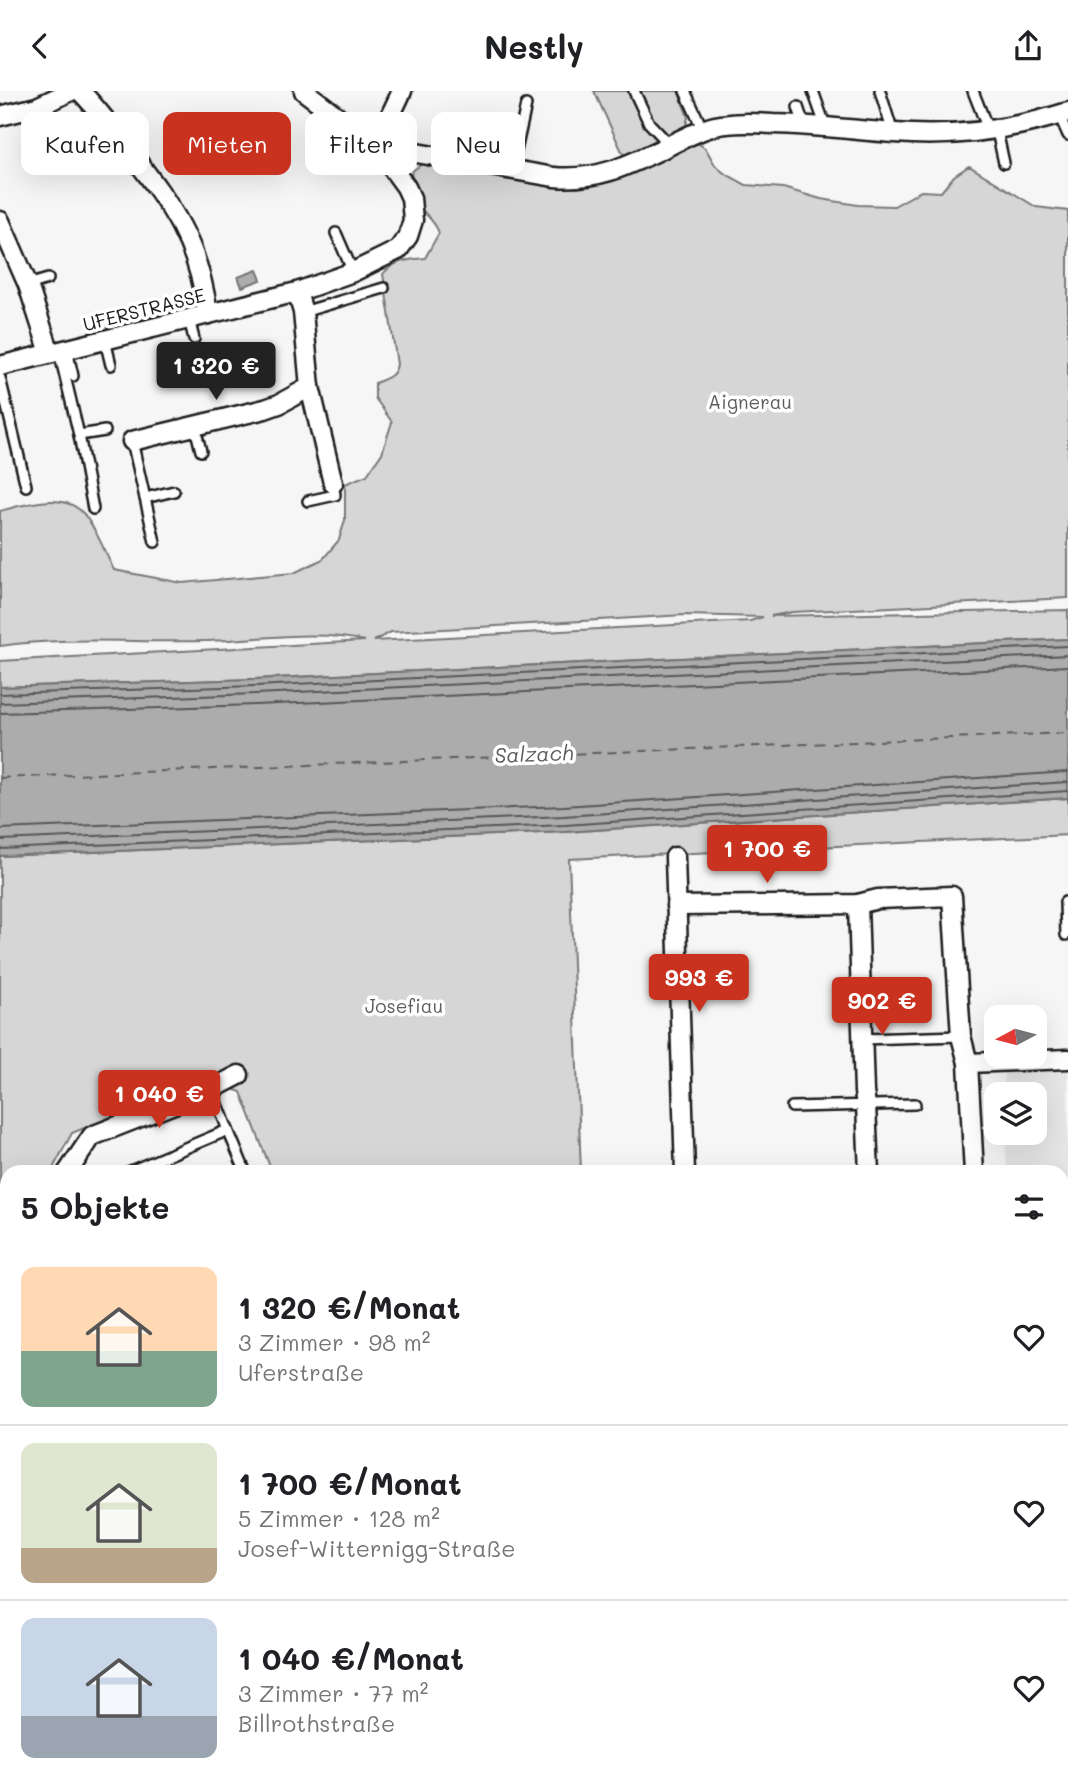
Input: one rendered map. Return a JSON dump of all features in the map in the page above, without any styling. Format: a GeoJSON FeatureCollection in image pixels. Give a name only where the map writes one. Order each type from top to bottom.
{"type":"FeatureCollection","features":[{"type":"Feature","properties":{"kind":"street"},"geometry":{"type":"LineString","coordinates":[[0,116],[37,107],[71,91]]}},
{"type":"Feature","properties":{"kind":"street"},"geometry":{"type":"LineString","coordinates":[[80,91],[102,115],[173,210],[198,267],[208,314]]}},
{"type":"Feature","properties":{"kind":"street"},"geometry":{"type":"LineString","coordinates":[[304,91],[331,112]]}},
{"type":"Feature","properties":{"kind":"street"},"geometry":{"type":"LineString","coordinates":[[392,112],[402,91]]}},
{"type":"Feature","properties":{"kind":"street"},"geometry":{"type":"LineString","coordinates":[[525,171],[554,177],[594,177],[629,165],[713,127],[738,123],[825,125],[939,135],[993,131],[1064,113]]}},
{"type":"Feature","properties":{"kind":"street"},"geometry":{"type":"LineString","coordinates":[[407,187],[410,167],[431,156]]}},
{"type":"Feature","properties":{"kind":"street","name":"UFERSTRASSE"},"geometry":{"type":"LineString","coordinates":[[0,366],[208,314],[243,310],[353,272],[389,256],[404,243],[413,220],[411,198],[398,175]]}},
{"type":"Feature","properties":{"kind":"street"},"geometry":{"type":"LineString","coordinates":[[2,228],[58,351]]}},
{"type":"Feature","properties":{"kind":"street"},"geometry":{"type":"LineString","coordinates":[[297,292],[303,312],[310,387],[333,483]]}},
{"type":"Feature","properties":{"kind":"street"},"geometry":{"type":"LineString","coordinates":[[132,441],[272,407],[310,387]]}},
{"type":"Feature","properties":{"kind":"street"},"geometry":{"type":"LineString","coordinates":[[675,857],[685,1165]]}},
{"type":"Feature","properties":{"kind":"street"},"geometry":{"type":"LineString","coordinates":[[676,905],[858,904],[878,899],[951,896],[961,1036],[968,1062],[974,1165]]}},
{"type":"Feature","properties":{"kind":"street"},"geometry":{"type":"LineString","coordinates":[[858,904],[869,1165]]}},
{"type":"Feature","properties":{"kind":"street"},"geometry":{"type":"LineString","coordinates":[[968,1062],[1068,1059]]}},
{"type":"Feature","properties":{"kind":"street"},"geometry":{"type":"LineString","coordinates":[[72,1165],[92,1136],[212,1089],[239,1075]]}},
{"type":"Feature","properties":{"kind":"lane"},"geometry":{"type":"LineString","coordinates":[[634,91],[649,123],[670,145]]}},
{"type":"Feature","properties":{"kind":"lane"},"geometry":{"type":"LineString","coordinates":[[685,91],[703,131]]}},
{"type":"Feature","properties":{"kind":"lane"},"geometry":{"type":"LineString","coordinates":[[813,91],[825,125]]}},
{"type":"Feature","properties":{"kind":"lane"},"geometry":{"type":"LineString","coordinates":[[880,91],[893,133]]}},
{"type":"Feature","properties":{"kind":"lane"},"geometry":{"type":"LineString","coordinates":[[973,91],[993,131],[1004,163]]}},
{"type":"Feature","properties":{"kind":"lane"},"geometry":{"type":"LineString","coordinates":[[524,112],[526,105]]}},
{"type":"Feature","properties":{"kind":"lane"},"geometry":{"type":"LineString","coordinates":[[798,107],[804,125]]}},
{"type":"Feature","properties":{"kind":"lane"},"geometry":{"type":"LineString","coordinates":[[1064,113],[1068,135]]}},
{"type":"Feature","properties":{"kind":"lane"},"geometry":{"type":"LineString","coordinates":[[336,233],[353,272]]}},
{"type":"Feature","properties":{"kind":"lane"},"geometry":{"type":"LineString","coordinates":[[28,285],[48,279]]}},
{"type":"Feature","properties":{"kind":"lane"},"geometry":{"type":"LineString","coordinates":[[303,312],[384,288]]}},
{"type":"Feature","properties":{"kind":"lane"},"geometry":{"type":"LineString","coordinates":[[189,319],[194,339]]}},
{"type":"Feature","properties":{"kind":"lane"},"geometry":{"type":"LineString","coordinates":[[105,340],[111,365]]}},
{"type":"Feature","properties":{"kind":"lane"},"geometry":{"type":"LineString","coordinates":[[58,351],[73,376]]}},
{"type":"Feature","properties":{"kind":"lane"},"geometry":{"type":"LineString","coordinates":[[58,351],[79,435],[93,509]]}},
{"type":"Feature","properties":{"kind":"lane"},"geometry":{"type":"LineString","coordinates":[[0,378],[26,486]]}},
{"type":"Feature","properties":{"kind":"lane"},"geometry":{"type":"LineString","coordinates":[[195,427],[201,451]]}},
{"type":"Feature","properties":{"kind":"lane"},"geometry":{"type":"LineString","coordinates":[[79,435],[105,431]]}},
{"type":"Feature","properties":{"kind":"lane"},"geometry":{"type":"LineString","coordinates":[[132,441],[155,542]]}},
{"type":"Feature","properties":{"kind":"lane"},"geometry":{"type":"LineString","coordinates":[[308,501],[335,495],[333,483]]}},
{"type":"Feature","properties":{"kind":"lane"},"geometry":{"type":"LineString","coordinates":[[145,498],[174,491]]}},
{"type":"Feature","properties":{"kind":"lane"},"geometry":{"type":"LineString","coordinates":[[1066,935],[1065,902],[1068,902]]}},
{"type":"Feature","properties":{"kind":"lane"},"geometry":{"type":"LineString","coordinates":[[862,1039],[961,1036]]}},
{"type":"Feature","properties":{"kind":"lane"},"geometry":{"type":"LineString","coordinates":[[212,1089],[243,1165]]}},
{"type":"Feature","properties":{"kind":"lane"},"geometry":{"type":"LineString","coordinates":[[792,1107],[915,1104]]}},
{"type":"Feature","properties":{"kind":"lane"},"geometry":{"type":"LineString","coordinates":[[145,1165],[228,1130]]}},
{"type":"Feature","properties":{"kind":"shaded area"},"geometry":{"type":"Polygon","coordinates":[[[1068,1063],[1068,1165],[1007,1165],[1006,1145],[1047,1145],[1047,1082],[1004,1082],[1004,1068],[1047,1068],[1047,1064],[1068,1063]]]}},
{"type":"Feature","properties":{"kind":"green space"},"geometry":{"type":"Polygon","coordinates":[[[594,91],[678,91],[688,117],[686,125],[659,141],[624,156],[594,91]]]}},
{"type":"Feature","properties":{"kind":"green space","name":"Aignerau"},"geometry":{"type":"Polygon","coordinates":[[[684,142],[699,144],[724,173],[746,185],[783,188],[821,199],[858,205],[894,206],[921,191],[941,192],[954,176],[969,166],[1036,207],[1068,211],[1068,598],[792,612],[771,616],[1068,610],[1068,639],[255,679],[0,687],[0,661],[365,641],[307,635],[204,641],[51,641],[0,646],[0,511],[46,501],[68,504],[86,517],[114,570],[182,583],[294,573],[323,559],[339,540],[345,520],[345,484],[367,475],[382,453],[392,422],[375,398],[375,383],[392,374],[397,364],[383,274],[397,263],[425,258],[439,233],[412,196],[411,175],[417,175],[417,168],[425,162],[431,163],[431,175],[511,175],[571,184],[684,142]],[[685,615],[391,632],[374,641],[750,621],[763,617],[685,615]]]}},
{"type":"Feature","properties":{"kind":"green space","name":"Josefiau"},"geometry":{"type":"Polygon","coordinates":[[[1068,798],[1068,835],[569,859],[581,1165],[269,1165],[241,1092],[204,1079],[72,1133],[55,1165],[0,1165],[0,856],[565,832],[1068,798]]]}},
{"type":"Feature","properties":{"kind":"water"},"geometry":{"type":"Polygon","coordinates":[[[257,270],[261,280],[242,287],[238,277],[257,270]]]}},
{"type":"Feature","properties":{"kind":"water","name":"Salzach"},"geometry":{"type":"Polygon","coordinates":[[[1068,639],[1068,798],[565,832],[0,856],[0,687],[255,679],[1068,639]]]}},
{"type":"Feature","properties":{"kind":"ferry route"},"geometry":{"type":"LineString","coordinates":[[0,778],[1068,733]]}}]}
